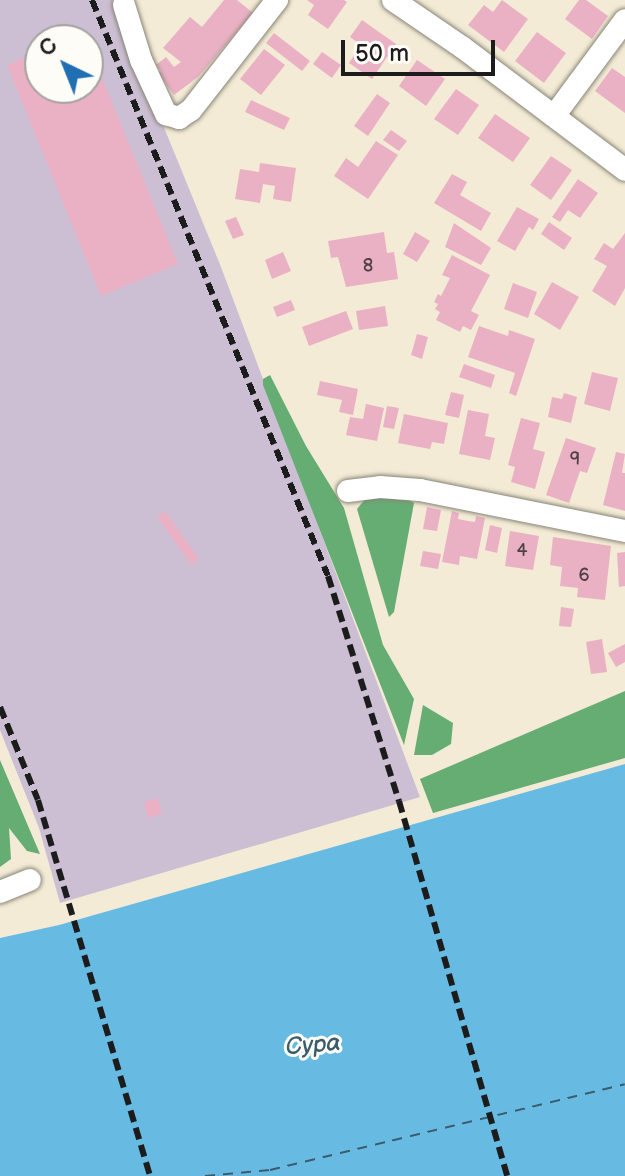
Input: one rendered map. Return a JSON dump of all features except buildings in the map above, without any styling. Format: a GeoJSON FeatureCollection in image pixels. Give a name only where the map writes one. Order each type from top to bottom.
{"type":"FeatureCollection","features":[{"type":"Feature","properties":{"kind":"street"},"geometry":{"type":"LineString","coordinates":[[124,5],[141,60],[166,114],[179,118],[191,110],[277,0]]}},
{"type":"Feature","properties":{"kind":"street"},"geometry":{"type":"LineString","coordinates":[[393,0],[625,170]]}},
{"type":"Feature","properties":{"kind":"street"},"geometry":{"type":"LineString","coordinates":[[554,116],[625,20]]}},
{"type":"Feature","properties":{"kind":"street"},"geometry":{"type":"LineString","coordinates":[[348,491],[380,487],[433,492],[625,531]]}},
{"type":"Feature","properties":{"kind":"street"},"geometry":{"type":"LineString","coordinates":[[0,892],[30,880]]}},
{"type":"Feature","properties":{"kind":"shaded area"},"geometry":{"type":"Polygon","coordinates":[[[0,0],[112,0],[221,267],[420,797],[60,903],[39,828],[0,730],[0,0]]]}},
{"type":"Feature","properties":{"kind":"green space"},"geometry":{"type":"Polygon","coordinates":[[[270,375],[306,446],[344,508],[383,645],[414,699],[404,745],[263,385],[263,379],[270,375]]]}},
{"type":"Feature","properties":{"kind":"green space"},"geometry":{"type":"Polygon","coordinates":[[[403,496],[414,503],[394,612],[389,617],[357,509],[366,498],[403,496]]]}},
{"type":"Feature","properties":{"kind":"green space"},"geometry":{"type":"Polygon","coordinates":[[[625,691],[625,758],[433,813],[420,779],[625,691]]]}},
{"type":"Feature","properties":{"kind":"green space"},"geometry":{"type":"Polygon","coordinates":[[[423,705],[453,723],[451,744],[432,755],[414,755],[423,705]]]}},
{"type":"Feature","properties":{"kind":"green space"},"geometry":{"type":"Polygon","coordinates":[[[0,760],[40,854],[27,851],[9,828],[11,859],[0,867],[0,760]]]}},
{"type":"Feature","properties":{"kind":"water","name":"Сура"},"geometry":{"type":"Polygon","coordinates":[[[625,764],[625,1176],[0,1176],[0,938],[59,925],[625,764]]]}},
{"type":"Feature","properties":{"kind":"ferry route"},"geometry":{"type":"LineString","coordinates":[[205,1176],[270,1170],[625,1084]]}},
{"type":"Feature","properties":{"kind":"railway"},"geometry":{"type":"LineString","coordinates":[[92,0],[328,576],[399,801],[507,1176]]}},
{"type":"Feature","properties":{"kind":"railway"},"geometry":{"type":"LineString","coordinates":[[0,707],[38,800],[150,1176]]}}]}
